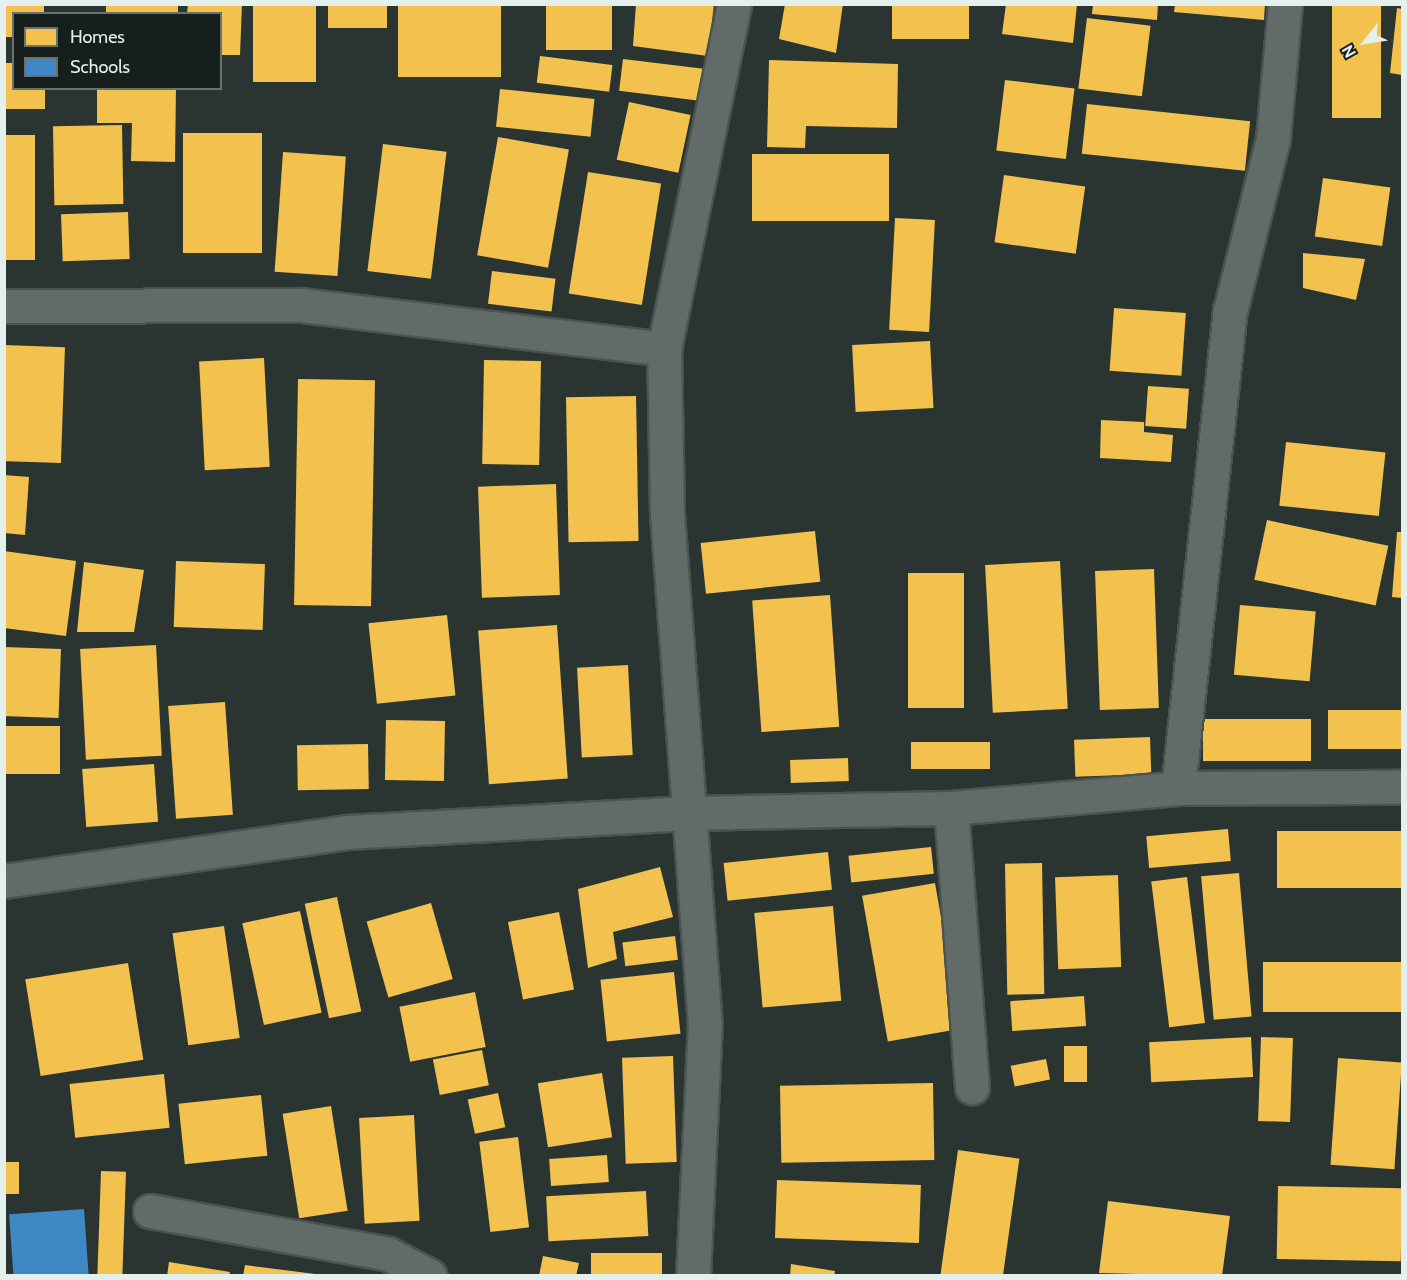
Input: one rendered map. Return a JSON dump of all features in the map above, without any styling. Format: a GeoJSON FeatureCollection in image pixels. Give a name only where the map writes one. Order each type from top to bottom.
{"type":"FeatureCollection","features":[{"type":"Feature","properties":{"kind":"street"},"geometry":{"type":"LineString","coordinates":[[693,1275],[705,1026],[667,513],[664,349],[734,4]]}},
{"type":"Feature","properties":{"kind":"street"},"geometry":{"type":"LineString","coordinates":[[1178,788],[1230,311],[1273,139],[1285,4]]}},
{"type":"Feature","properties":{"kind":"street"},"geometry":{"type":"LineString","coordinates":[[4,306],[302,305],[664,349]]}},
{"type":"Feature","properties":{"kind":"street"},"geometry":{"type":"LineString","coordinates":[[4,881],[347,832],[688,813],[951,808],[1178,788],[1402,787]]}},
{"type":"Feature","properties":{"kind":"street"},"geometry":{"type":"LineString","coordinates":[[951,808],[972,1087]]}},
{"type":"Feature","properties":{"kind":"street"},"geometry":{"type":"LineString","coordinates":[[150,1211],[388,1254],[430,1275]]}},
{"type":"Feature","properties":{"kind":"building: Homes"},"geometry":{"type":"Polygon","coordinates":[[[4,4],[44,4],[44,12],[12,12],[12,37],[4,37],[4,4]]]}},
{"type":"Feature","properties":{"kind":"building: Homes"},"geometry":{"type":"Polygon","coordinates":[[[106,4],[178,4],[178,12],[106,12],[106,4]]]}},
{"type":"Feature","properties":{"kind":"building: Homes"},"geometry":{"type":"Polygon","coordinates":[[[188,4],[242,4],[240,55],[222,55],[222,12],[187,12],[188,4]]]}},
{"type":"Feature","properties":{"kind":"building: Homes"},"geometry":{"type":"Polygon","coordinates":[[[253,4],[316,4],[316,82],[253,82],[253,4]]]}},
{"type":"Feature","properties":{"kind":"building: Homes"},"geometry":{"type":"Polygon","coordinates":[[[328,4],[387,4],[387,28],[328,28],[328,4]]]}},
{"type":"Feature","properties":{"kind":"building: Homes"},"geometry":{"type":"Polygon","coordinates":[[[398,4],[501,4],[501,77],[398,77],[398,4]]]}},
{"type":"Feature","properties":{"kind":"building: Homes"},"geometry":{"type":"Polygon","coordinates":[[[546,4],[612,4],[612,50],[546,50],[546,4]]]}},
{"type":"Feature","properties":{"kind":"building: Homes"},"geometry":{"type":"Polygon","coordinates":[[[636,4],[714,4],[708,56],[633,46],[636,4]]]}},
{"type":"Feature","properties":{"kind":"building: Homes"},"geometry":{"type":"Polygon","coordinates":[[[785,4],[843,4],[836,53],[779,39],[785,4]]]}},
{"type":"Feature","properties":{"kind":"building: Homes"},"geometry":{"type":"Polygon","coordinates":[[[892,4],[969,4],[969,39],[892,39],[892,4]]]}},
{"type":"Feature","properties":{"kind":"building: Homes"},"geometry":{"type":"Polygon","coordinates":[[[1006,4],[1077,4],[1073,43],[1002,34],[1006,4]]]}},
{"type":"Feature","properties":{"kind":"building: Homes"},"geometry":{"type":"Polygon","coordinates":[[[1093,4],[1158,4],[1157,20],[1092,14],[1093,4]]]}},
{"type":"Feature","properties":{"kind":"building: Homes"},"geometry":{"type":"Polygon","coordinates":[[[1175,4],[1265,4],[1264,20],[1174,12],[1175,4]]]}},
{"type":"Feature","properties":{"kind":"building: Homes"},"geometry":{"type":"Polygon","coordinates":[[[1332,4],[1381,4],[1381,118],[1332,118],[1332,4]]]}},
{"type":"Feature","properties":{"kind":"building: Homes"},"geometry":{"type":"Polygon","coordinates":[[[1397,8],[1402,9],[1402,75],[1390,73],[1397,8]]]}},
{"type":"Feature","properties":{"kind":"building: Homes"},"geometry":{"type":"Polygon","coordinates":[[[1087,18],[1151,26],[1142,96],[1078,88],[1087,18]]]}},
{"type":"Feature","properties":{"kind":"building: Homes"},"geometry":{"type":"Polygon","coordinates":[[[540,56],[612,65],[609,92],[537,83],[540,56]]]}},
{"type":"Feature","properties":{"kind":"building: Homes"},"geometry":{"type":"Polygon","coordinates":[[[623,59],[705,69],[701,101],[619,91],[623,59]]]}},
{"type":"Feature","properties":{"kind":"building: Homes"},"geometry":{"type":"Polygon","coordinates":[[[769,60],[898,64],[897,128],[806,126],[805,148],[767,147],[769,60]]]}},
{"type":"Feature","properties":{"kind":"building: Homes"},"geometry":{"type":"Polygon","coordinates":[[[4,63],[12,63],[12,90],[45,90],[45,109],[4,109],[4,63]]]}},
{"type":"Feature","properties":{"kind":"building: Homes"},"geometry":{"type":"Polygon","coordinates":[[[1005,80],[1074,89],[1066,159],[996,150],[1005,80]]]}},
{"type":"Feature","properties":{"kind":"building: Homes"},"geometry":{"type":"Polygon","coordinates":[[[500,89],[594,99],[591,137],[496,127],[500,89]]]}},
{"type":"Feature","properties":{"kind":"building: Homes"},"geometry":{"type":"Polygon","coordinates":[[[97,90],[176,90],[175,162],[131,161],[132,123],[97,123],[97,90]]]}},
{"type":"Feature","properties":{"kind":"building: Homes"},"geometry":{"type":"Polygon","coordinates":[[[629,102],[691,115],[678,173],[617,160],[629,102]]]}},
{"type":"Feature","properties":{"kind":"building: Homes"},"geometry":{"type":"Polygon","coordinates":[[[1087,104],[1250,121],[1245,171],[1082,154],[1087,104]]]}},
{"type":"Feature","properties":{"kind":"building: Homes"},"geometry":{"type":"Polygon","coordinates":[[[122,125],[123,204],[54,205],[53,126],[122,125]]]}},
{"type":"Feature","properties":{"kind":"building: Homes"},"geometry":{"type":"Polygon","coordinates":[[[183,133],[262,133],[262,253],[183,253],[183,133]]]}},
{"type":"Feature","properties":{"kind":"building: Homes"},"geometry":{"type":"Polygon","coordinates":[[[4,135],[35,135],[35,260],[4,260],[4,135]]]}},
{"type":"Feature","properties":{"kind":"building: Homes"},"geometry":{"type":"Polygon","coordinates":[[[498,137],[569,150],[548,268],[477,255],[498,137]]]}},
{"type":"Feature","properties":{"kind":"building: Homes"},"geometry":{"type":"Polygon","coordinates":[[[383,144],[447,152],[431,279],[367,271],[383,144]]]}},
{"type":"Feature","properties":{"kind":"building: Homes"},"geometry":{"type":"Polygon","coordinates":[[[283,152],[346,156],[337,276],[275,272],[283,152]]]}},
{"type":"Feature","properties":{"kind":"building: Homes"},"geometry":{"type":"Polygon","coordinates":[[[752,154],[889,154],[889,221],[752,221],[752,154]]]}},
{"type":"Feature","properties":{"kind":"building: Homes"},"geometry":{"type":"Polygon","coordinates":[[[588,172],[661,184],[642,305],[569,293],[588,172]]]}},
{"type":"Feature","properties":{"kind":"building: Homes"},"geometry":{"type":"Polygon","coordinates":[[[1004,175],[1085,186],[1076,254],[995,242],[1004,175]]]}},
{"type":"Feature","properties":{"kind":"building: Homes"},"geometry":{"type":"Polygon","coordinates":[[[1323,178],[1390,187],[1382,246],[1315,236],[1323,178]]]}},
{"type":"Feature","properties":{"kind":"building: Homes"},"geometry":{"type":"Polygon","coordinates":[[[128,212],[130,259],[63,261],[61,214],[128,212]]]}},
{"type":"Feature","properties":{"kind":"building: Homes"},"geometry":{"type":"Polygon","coordinates":[[[895,218],[935,220],[929,332],[889,330],[895,218]]]}},
{"type":"Feature","properties":{"kind":"building: Homes"},"geometry":{"type":"Polygon","coordinates":[[[1303,253],[1365,259],[1356,300],[1303,288],[1303,253]]]}},
{"type":"Feature","properties":{"kind":"building: Homes"},"geometry":{"type":"Polygon","coordinates":[[[492,271],[556,279],[552,312],[488,304],[492,271]]]}},
{"type":"Feature","properties":{"kind":"building: Homes"},"geometry":{"type":"Polygon","coordinates":[[[1114,308],[1186,313],[1181,376],[1110,371],[1114,308]]]}},
{"type":"Feature","properties":{"kind":"building: Homes"},"geometry":{"type":"Polygon","coordinates":[[[930,341],[934,408],[856,412],[852,345],[930,341]]]}},
{"type":"Feature","properties":{"kind":"building: Homes"},"geometry":{"type":"Polygon","coordinates":[[[4,345],[65,347],[61,463],[4,461],[4,345]]]}},
{"type":"Feature","properties":{"kind":"building: Homes"},"geometry":{"type":"Polygon","coordinates":[[[264,358],[270,467],[205,470],[199,361],[264,358]]]}},
{"type":"Feature","properties":{"kind":"building: Homes"},"geometry":{"type":"Polygon","coordinates":[[[484,360],[541,361],[539,465],[482,464],[484,360]]]}},
{"type":"Feature","properties":{"kind":"building: Homes"},"geometry":{"type":"Polygon","coordinates":[[[298,379],[375,380],[371,606],[294,605],[298,379]]]}},
{"type":"Feature","properties":{"kind":"building: Homes"},"geometry":{"type":"Polygon","coordinates":[[[1148,386],[1189,389],[1186,429],[1145,426],[1148,386]]]}},
{"type":"Feature","properties":{"kind":"building: Homes"},"geometry":{"type":"Polygon","coordinates":[[[636,396],[639,541],[569,542],[566,397],[636,396]]]}},
{"type":"Feature","properties":{"kind":"building: Homes"},"geometry":{"type":"Polygon","coordinates":[[[1101,420],[1144,422],[1144,432],[1173,435],[1171,462],[1100,458],[1101,420]]]}},
{"type":"Feature","properties":{"kind":"building: Homes"},"geometry":{"type":"Polygon","coordinates":[[[1286,442],[1385,452],[1379,516],[1279,506],[1286,442]]]}},
{"type":"Feature","properties":{"kind":"building: Homes"},"geometry":{"type":"Polygon","coordinates":[[[4,475],[29,477],[25,535],[4,533],[4,475]]]}},
{"type":"Feature","properties":{"kind":"building: Homes"},"geometry":{"type":"Polygon","coordinates":[[[556,484],[560,595],[482,598],[478,487],[556,484]]]}},
{"type":"Feature","properties":{"kind":"building: Homes"},"geometry":{"type":"Polygon","coordinates":[[[1267,520],[1388,546],[1376,605],[1254,580],[1267,520]]]}},
{"type":"Feature","properties":{"kind":"building: Homes"},"geometry":{"type":"Polygon","coordinates":[[[815,531],[820,582],[706,594],[701,543],[815,531]]]}},
{"type":"Feature","properties":{"kind":"building: Homes"},"geometry":{"type":"Polygon","coordinates":[[[1397,532],[1402,532],[1402,598],[1392,597],[1397,532]]]}},
{"type":"Feature","properties":{"kind":"building: Homes"},"geometry":{"type":"Polygon","coordinates":[[[4,551],[76,561],[66,636],[4,628],[4,551]]]}},
{"type":"Feature","properties":{"kind":"building: Homes"},"geometry":{"type":"Polygon","coordinates":[[[176,561],[265,564],[263,630],[174,627],[176,561]]]}},
{"type":"Feature","properties":{"kind":"building: Homes"},"geometry":{"type":"Polygon","coordinates":[[[1060,561],[1068,709],[993,713],[985,565],[1060,561]]]}},
{"type":"Feature","properties":{"kind":"building: Homes"},"geometry":{"type":"Polygon","coordinates":[[[84,562],[144,570],[134,632],[77,632],[84,562]]]}},
{"type":"Feature","properties":{"kind":"building: Homes"},"geometry":{"type":"Polygon","coordinates":[[[1154,569],[1159,708],[1100,710],[1095,571],[1154,569]]]}},
{"type":"Feature","properties":{"kind":"building: Homes"},"geometry":{"type":"Polygon","coordinates":[[[908,573],[964,573],[964,708],[908,708],[908,573]]]}},
{"type":"Feature","properties":{"kind":"building: Homes"},"geometry":{"type":"Polygon","coordinates":[[[830,595],[839,727],[761,732],[752,600],[830,595]]]}},
{"type":"Feature","properties":{"kind":"building: Homes"},"geometry":{"type":"Polygon","coordinates":[[[1240,605],[1316,612],[1310,681],[1234,675],[1240,605]]]}},
{"type":"Feature","properties":{"kind":"building: Homes"},"geometry":{"type":"Polygon","coordinates":[[[447,615],[455,696],[377,704],[368,623],[447,615]]]}},
{"type":"Feature","properties":{"kind":"building: Homes"},"geometry":{"type":"Polygon","coordinates":[[[557,625],[568,779],[489,784],[478,631],[557,625]]]}},
{"type":"Feature","properties":{"kind":"building: Homes"},"geometry":{"type":"Polygon","coordinates":[[[156,645],[162,756],[86,760],[80,649],[156,645]]]}},
{"type":"Feature","properties":{"kind":"building: Homes"},"geometry":{"type":"Polygon","coordinates":[[[4,647],[61,649],[59,718],[4,716],[4,647]]]}},
{"type":"Feature","properties":{"kind":"building: Homes"},"geometry":{"type":"Polygon","coordinates":[[[628,665],[633,755],[582,758],[577,668],[628,665]]]}},
{"type":"Feature","properties":{"kind":"building: Homes"},"geometry":{"type":"Polygon","coordinates":[[[225,702],[233,815],[176,819],[168,706],[225,702]]]}},
{"type":"Feature","properties":{"kind":"building: Homes"},"geometry":{"type":"Polygon","coordinates":[[[1328,710],[1402,710],[1402,749],[1328,749],[1328,710]]]}},
{"type":"Feature","properties":{"kind":"building: Homes"},"geometry":{"type":"Polygon","coordinates":[[[1203,719],[1311,719],[1311,761],[1203,761],[1203,719]]]}},
{"type":"Feature","properties":{"kind":"building: Homes"},"geometry":{"type":"Polygon","coordinates":[[[386,720],[445,721],[444,781],[385,780],[386,720]]]}},
{"type":"Feature","properties":{"kind":"building: Homes"},"geometry":{"type":"Polygon","coordinates":[[[4,726],[60,726],[60,774],[4,774],[4,726]]]}},
{"type":"Feature","properties":{"kind":"building: Homes"},"geometry":{"type":"Polygon","coordinates":[[[1150,737],[1151,774],[1075,777],[1074,740],[1150,737]]]}},
{"type":"Feature","properties":{"kind":"building: Homes"},"geometry":{"type":"Polygon","coordinates":[[[911,742],[990,742],[990,769],[911,769],[911,742]]]}},
{"type":"Feature","properties":{"kind":"building: Homes"},"geometry":{"type":"Polygon","coordinates":[[[368,744],[369,789],[298,790],[297,745],[368,744]]]}},
{"type":"Feature","properties":{"kind":"building: Homes"},"geometry":{"type":"Polygon","coordinates":[[[848,758],[849,781],[791,783],[790,760],[848,758]]]}},
{"type":"Feature","properties":{"kind":"building: Homes"},"geometry":{"type":"Polygon","coordinates":[[[154,764],[158,822],[86,827],[82,769],[154,764]]]}},
{"type":"Feature","properties":{"kind":"building: Homes"},"geometry":{"type":"Polygon","coordinates":[[[1228,829],[1231,861],[1149,868],[1146,836],[1228,829]]]}},
{"type":"Feature","properties":{"kind":"building: Homes"},"geometry":{"type":"Polygon","coordinates":[[[1277,831],[1402,831],[1402,888],[1277,888],[1277,831]]]}},
{"type":"Feature","properties":{"kind":"building: Homes"},"geometry":{"type":"Polygon","coordinates":[[[931,847],[934,874],[851,883],[848,856],[931,847]]]}},
{"type":"Feature","properties":{"kind":"building: Homes"},"geometry":{"type":"Polygon","coordinates":[[[828,852],[832,890],[728,901],[724,863],[828,852]]]}},
{"type":"Feature","properties":{"kind":"building: Homes"},"geometry":{"type":"Polygon","coordinates":[[[1042,863],[1044,994],[1007,995],[1005,864],[1042,863]]]}},
{"type":"Feature","properties":{"kind":"building: Homes"},"geometry":{"type":"Polygon","coordinates":[[[660,867],[673,917],[613,932],[617,959],[588,968],[578,889],[660,867]]]}},
{"type":"Feature","properties":{"kind":"building: Homes"},"geometry":{"type":"Polygon","coordinates":[[[1239,873],[1252,1016],[1214,1020],[1201,876],[1239,873]]]}},
{"type":"Feature","properties":{"kind":"building: Homes"},"geometry":{"type":"Polygon","coordinates":[[[1118,875],[1121,967],[1058,969],[1055,877],[1118,875]]]}},
{"type":"Feature","properties":{"kind":"building: Homes"},"geometry":{"type":"Polygon","coordinates":[[[1187,877],[1205,1023],[1169,1027],[1151,881],[1187,877]]]}},
{"type":"Feature","properties":{"kind":"building: Homes"},"geometry":{"type":"Polygon","coordinates":[[[935,883],[961,1029],[888,1042],[862,896],[935,883]]]}},
{"type":"Feature","properties":{"kind":"building: Homes"},"geometry":{"type":"Polygon","coordinates":[[[337,897],[361,1011],[329,1018],[305,904],[337,897]]]}},
{"type":"Feature","properties":{"kind":"building: Homes"},"geometry":{"type":"Polygon","coordinates":[[[431,903],[453,979],[388,997],[367,921],[431,903]]]}},
{"type":"Feature","properties":{"kind":"building: Homes"},"geometry":{"type":"Polygon","coordinates":[[[833,906],[841,1001],[763,1008],[754,913],[833,906]]]}},
{"type":"Feature","properties":{"kind":"building: Homes"},"geometry":{"type":"Polygon","coordinates":[[[300,911],[322,1013],[264,1025],[242,923],[300,911]]]}},
{"type":"Feature","properties":{"kind":"building: Homes"},"geometry":{"type":"Polygon","coordinates":[[[559,912],[574,990],[523,999],[508,922],[559,912]]]}},
{"type":"Feature","properties":{"kind":"building: Homes"},"geometry":{"type":"Polygon","coordinates":[[[224,926],[240,1038],[188,1045],[173,933],[224,926]]]}},
{"type":"Feature","properties":{"kind":"building: Homes"},"geometry":{"type":"Polygon","coordinates":[[[675,936],[678,960],[625,966],[622,942],[675,936]]]}},
{"type":"Feature","properties":{"kind":"building: Homes"},"geometry":{"type":"Polygon","coordinates":[[[1263,962],[1402,962],[1402,1012],[1263,1012],[1263,962]]]}},
{"type":"Feature","properties":{"kind":"building: Homes"},"geometry":{"type":"Polygon","coordinates":[[[128,963],[143,1060],[41,1076],[25,979],[128,963]]]}},
{"type":"Feature","properties":{"kind":"building: Homes"},"geometry":{"type":"Polygon","coordinates":[[[674,972],[680,1034],[607,1041],[600,980],[674,972]]]}},
{"type":"Feature","properties":{"kind":"building: Homes"},"geometry":{"type":"Polygon","coordinates":[[[475,992],[486,1047],[410,1062],[399,1007],[475,992]]]}},
{"type":"Feature","properties":{"kind":"building: Homes"},"geometry":{"type":"Polygon","coordinates":[[[1084,996],[1086,1026],[1012,1031],[1010,1001],[1084,996]]]}},
{"type":"Feature","properties":{"kind":"building: Homes"},"geometry":{"type":"Polygon","coordinates":[[[1251,1037],[1253,1077],[1151,1082],[1149,1042],[1251,1037]]]}},
{"type":"Feature","properties":{"kind":"building: Homes"},"geometry":{"type":"Polygon","coordinates":[[[1261,1037],[1293,1038],[1290,1122],[1258,1121],[1261,1037]]]}},
{"type":"Feature","properties":{"kind":"building: Homes"},"geometry":{"type":"Polygon","coordinates":[[[1064,1046],[1087,1046],[1087,1082],[1064,1082],[1064,1046]]]}},
{"type":"Feature","properties":{"kind":"building: Homes"},"geometry":{"type":"Polygon","coordinates":[[[482,1050],[489,1085],[440,1095],[433,1060],[482,1050]]]}},
{"type":"Feature","properties":{"kind":"building: Homes"},"geometry":{"type":"Polygon","coordinates":[[[673,1056],[677,1162],[626,1164],[622,1058],[673,1056]]]}},
{"type":"Feature","properties":{"kind":"building: Homes"},"geometry":{"type":"Polygon","coordinates":[[[1338,1058],[1402,1062],[1394,1169],[1331,1165],[1338,1058]]]}},
{"type":"Feature","properties":{"kind":"building: Homes"},"geometry":{"type":"Polygon","coordinates":[[[1046,1059],[1050,1080],[1015,1086],[1011,1066],[1046,1059]]]}},
{"type":"Feature","properties":{"kind":"building: Homes"},"geometry":{"type":"Polygon","coordinates":[[[602,1073],[612,1137],[548,1147],[538,1083],[602,1073]]]}},
{"type":"Feature","properties":{"kind":"building: Homes"},"geometry":{"type":"Polygon","coordinates":[[[164,1074],[170,1128],[75,1138],[70,1084],[164,1074]]]}},
{"type":"Feature","properties":{"kind":"building: Homes"},"geometry":{"type":"Polygon","coordinates":[[[933,1083],[934,1160],[781,1163],[780,1086],[933,1083]]]}},
{"type":"Feature","properties":{"kind":"building: Homes"},"geometry":{"type":"Polygon","coordinates":[[[498,1093],[505,1127],[475,1134],[468,1099],[498,1093]]]}},
{"type":"Feature","properties":{"kind":"building: Homes"},"geometry":{"type":"Polygon","coordinates":[[[261,1095],[267,1156],[185,1164],[178,1104],[261,1095]]]}},
{"type":"Feature","properties":{"kind":"building: Homes"},"geometry":{"type":"Polygon","coordinates":[[[331,1106],[348,1211],[299,1218],[283,1114],[331,1106]]]}},
{"type":"Feature","properties":{"kind":"building: Homes"},"geometry":{"type":"Polygon","coordinates":[[[414,1115],[420,1221],[365,1224],[359,1118],[414,1115]]]}},
{"type":"Feature","properties":{"kind":"building: Homes"},"geometry":{"type":"Polygon","coordinates":[[[518,1137],[529,1227],[490,1232],[479,1142],[518,1137]]]}},
{"type":"Feature","properties":{"kind":"building: Homes"},"geometry":{"type":"Polygon","coordinates":[[[958,1150],[1019,1159],[1003,1276],[940,1275],[958,1150]]]}},
{"type":"Feature","properties":{"kind":"building: Homes"},"geometry":{"type":"Polygon","coordinates":[[[607,1155],[609,1182],[551,1186],[549,1159],[607,1155]]]}},
{"type":"Feature","properties":{"kind":"building: Homes"},"geometry":{"type":"Polygon","coordinates":[[[4,1162],[19,1162],[19,1194],[4,1194],[4,1162]]]}},
{"type":"Feature","properties":{"kind":"building: Homes"},"geometry":{"type":"Polygon","coordinates":[[[101,1171],[126,1172],[122,1276],[97,1276],[101,1171]]]}},
{"type":"Feature","properties":{"kind":"building: Homes"},"geometry":{"type":"Polygon","coordinates":[[[777,1180],[921,1185],[919,1243],[775,1238],[777,1180]]]}},
{"type":"Feature","properties":{"kind":"building: Homes"},"geometry":{"type":"Polygon","coordinates":[[[1278,1186],[1402,1188],[1401,1261],[1277,1259],[1278,1186]]]}},
{"type":"Feature","properties":{"kind":"building: Homes"},"geometry":{"type":"Polygon","coordinates":[[[646,1191],[648,1236],[548,1241],[546,1196],[646,1191]]]}},
{"type":"Feature","properties":{"kind":"building: Homes"},"geometry":{"type":"Polygon","coordinates":[[[1108,1201],[1230,1216],[1222,1276],[1099,1273],[1108,1201]]]}},
{"type":"Feature","properties":{"kind":"building: Homes"},"geometry":{"type":"Polygon","coordinates":[[[591,1253],[662,1253],[662,1276],[591,1276],[591,1253]]]}},
{"type":"Feature","properties":{"kind":"building: Homes"},"geometry":{"type":"Polygon","coordinates":[[[543,1256],[579,1263],[576,1276],[539,1276],[543,1256]]]}},
{"type":"Feature","properties":{"kind":"building: Homes"},"geometry":{"type":"Polygon","coordinates":[[[169,1262],[230,1272],[229,1276],[167,1276],[169,1262]]]}},
{"type":"Feature","properties":{"kind":"building: Homes"},"geometry":{"type":"Polygon","coordinates":[[[791,1264],[835,1271],[834,1276],[790,1276],[791,1264]]]}},
{"type":"Feature","properties":{"kind":"building: Homes"},"geometry":{"type":"Polygon","coordinates":[[[245,1265],[315,1274],[315,1276],[243,1276],[245,1265]]]}},
{"type":"Feature","properties":{"kind":"building: Schools"},"geometry":{"type":"Polygon","coordinates":[[[84,1209],[89,1276],[14,1276],[9,1214],[84,1209]]]}}]}
